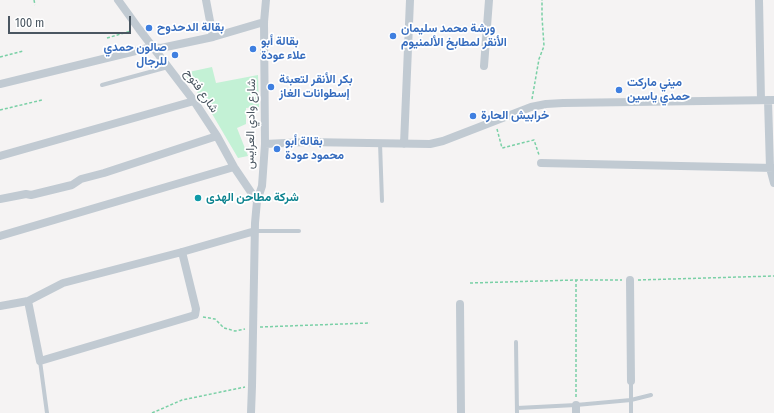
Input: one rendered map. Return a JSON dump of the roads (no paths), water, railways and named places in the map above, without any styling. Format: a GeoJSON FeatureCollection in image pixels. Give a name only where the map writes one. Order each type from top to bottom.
{"type":"FeatureCollection","features":[{"type":"Feature","properties":{"kind":"street","name":"شارع فتوح"},"geometry":{"type":"LineString","coordinates":[[118,0],[138,29],[194,101],[217,136],[234,167],[257,201]]}},
{"type":"Feature","properties":{"kind":"street"},"geometry":{"type":"LineString","coordinates":[[206,0],[213,37]]}},
{"type":"Feature","properties":{"kind":"street","name":"شارع وادي العرايس"},"geometry":{"type":"LineString","coordinates":[[255,227],[257,201],[262,186],[264,144],[264,22],[266,0]]}},
{"type":"Feature","properties":{"kind":"street"},"geometry":{"type":"LineString","coordinates":[[404,144],[410,0]]}},
{"type":"Feature","properties":{"kind":"street"},"geometry":{"type":"LineString","coordinates":[[484,66],[489,0]]}},
{"type":"Feature","properties":{"kind":"street"},"geometry":{"type":"LineString","coordinates":[[759,0],[774,183]]}},
{"type":"Feature","properties":{"kind":"street"},"geometry":{"type":"LineString","coordinates":[[0,84],[152,47],[161,48],[213,37],[264,22]]}},
{"type":"Feature","properties":{"kind":"street"},"geometry":{"type":"LineString","coordinates":[[264,144],[306,142],[430,144],[443,141],[531,107],[546,104],[768,100]]}},
{"type":"Feature","properties":{"kind":"street"},"geometry":{"type":"LineString","coordinates":[[0,156],[194,101]]}},
{"type":"Feature","properties":{"kind":"street"},"geometry":{"type":"LineString","coordinates":[[0,199],[26,194],[31,195],[72,185],[81,179],[104,173],[217,136]]}},
{"type":"Feature","properties":{"kind":"street"},"geometry":{"type":"LineString","coordinates":[[541,163],[772,168]]}},
{"type":"Feature","properties":{"kind":"street"},"geometry":{"type":"LineString","coordinates":[[0,236],[234,167]]}},
{"type":"Feature","properties":{"kind":"street"},"geometry":{"type":"LineString","coordinates":[[0,306],[28,301],[63,284],[182,252],[255,227],[251,413]]}},
{"type":"Feature","properties":{"kind":"street"},"geometry":{"type":"LineString","coordinates":[[28,301],[40,361],[195,315],[196,309],[182,252]]}},
{"type":"Feature","properties":{"kind":"street"},"geometry":{"type":"LineString","coordinates":[[630,280],[630,381]]}},
{"type":"Feature","properties":{"kind":"street"},"geometry":{"type":"LineString","coordinates":[[460,304],[462,413]]}},
{"type":"Feature","properties":{"kind":"lane"},"geometry":{"type":"LineString","coordinates":[[102,85],[169,67]]}},
{"type":"Feature","properties":{"kind":"lane"},"geometry":{"type":"LineString","coordinates":[[380,143],[382,201]]}},
{"type":"Feature","properties":{"kind":"lane"},"geometry":{"type":"LineString","coordinates":[[255,227],[299,231]]}},
{"type":"Feature","properties":{"kind":"lane"},"geometry":{"type":"LineString","coordinates":[[516,342],[517,410],[576,409],[631,400],[651,395]]}},
{"type":"Feature","properties":{"kind":"lane"},"geometry":{"type":"LineString","coordinates":[[40,361],[47,413]]}},
{"type":"Feature","properties":{"kind":"lane"},"geometry":{"type":"LineString","coordinates":[[630,381],[631,413]]}},
{"type":"Feature","properties":{"kind":"place","name":"بقالة الدحدوح"},"geometry":{"type":"Point","coordinates":[149,28]}},
{"type":"Feature","properties":{"kind":"place","name":"ورشة محمد سليمان الأنقر لمطابخ الألمنيوم"},"geometry":{"type":"Point","coordinates":[393,36]}},
{"type":"Feature","properties":{"kind":"place","name":"بقالة أبو علاء عودة"},"geometry":{"type":"Point","coordinates":[253,49]}},
{"type":"Feature","properties":{"kind":"place","name":"صالون حمدي للرجال"},"geometry":{"type":"Point","coordinates":[175,55]}},
{"type":"Feature","properties":{"kind":"place","name":"بكر الأنقر لتعبئة إسطوانات الغاز"},"geometry":{"type":"Point","coordinates":[271,87]}},
{"type":"Feature","properties":{"kind":"place","name":"ميني ماركت حمدي ياسين"},"geometry":{"type":"Point","coordinates":[619,90]}},
{"type":"Feature","properties":{"kind":"place","name":"خرابيش الحارة"},"geometry":{"type":"Point","coordinates":[473,116]}},
{"type":"Feature","properties":{"kind":"place","name":"بقالة أبو محمود عودة"},"geometry":{"type":"Point","coordinates":[277,149]}},
{"type":"Feature","properties":{"kind":"place","name":"شركة مطاحن الهدى"},"geometry":{"type":"Point","coordinates":[198,198]}}]}
